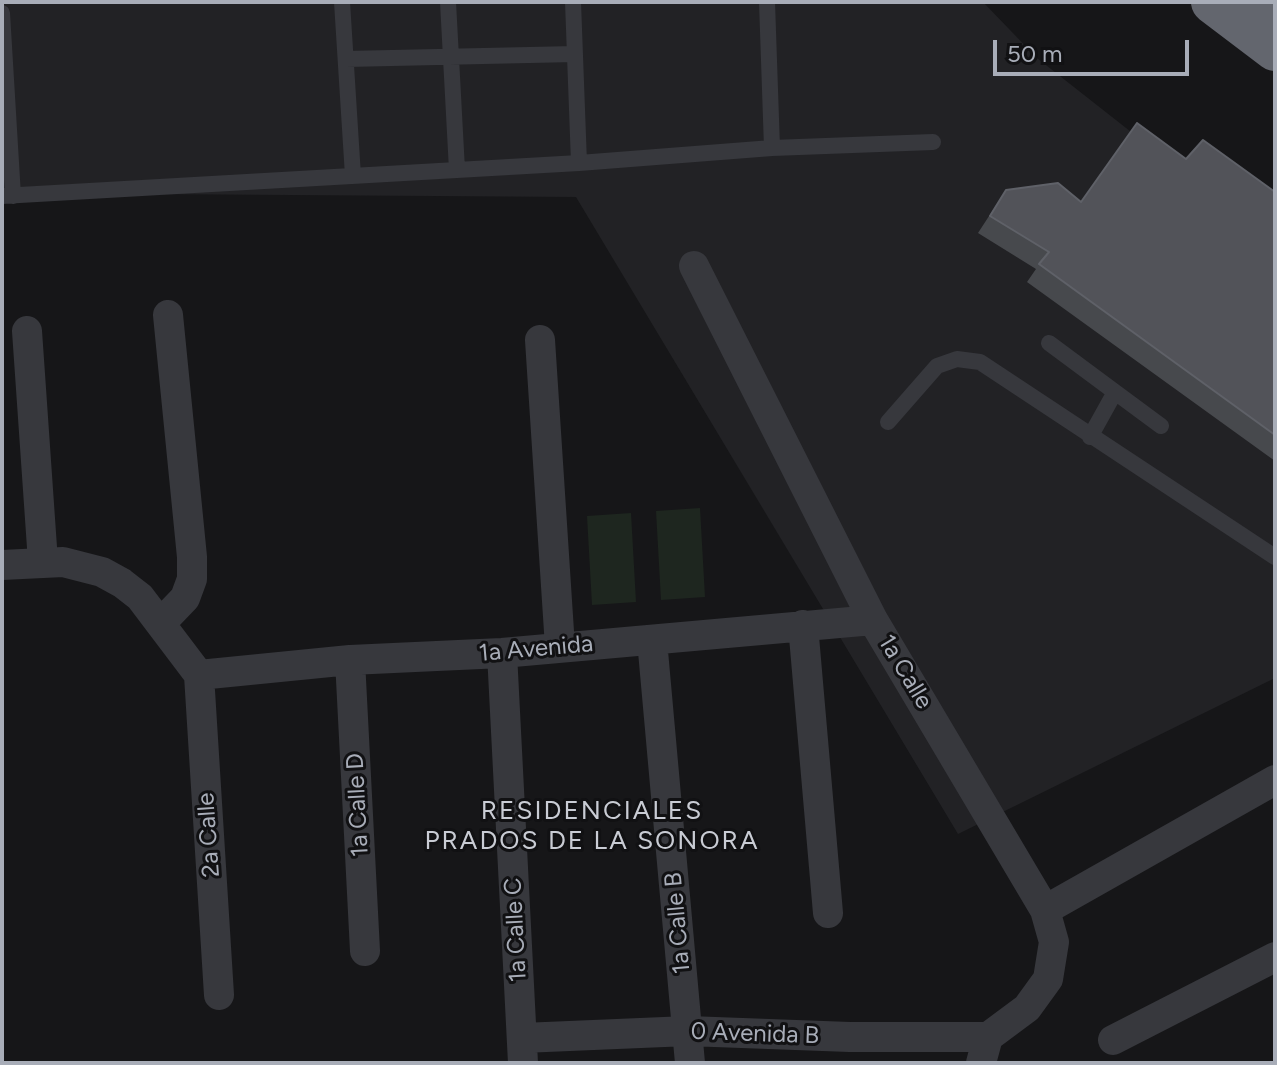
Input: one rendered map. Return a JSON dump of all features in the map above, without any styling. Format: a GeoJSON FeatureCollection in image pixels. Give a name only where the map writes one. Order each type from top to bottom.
{"type":"FeatureCollection","features":[{"type":"Feature","properties":{"kind":"highway"},"geometry":{"type":"LineString","coordinates":[[1213,2],[1275,49]]}},
{"type":"Feature","properties":{"kind":"highway"},"geometry":{"type":"LineString","coordinates":[[1269,2],[1275,7]]}},
{"type":"Feature","properties":{"kind":"street","name":"1a Calle"},"geometry":{"type":"LineString","coordinates":[[694,266],[873,620],[1045,910],[1054,942],[1048,979],[1027,1008],[984,1050]]}},
{"type":"Feature","properties":{"kind":"street"},"geometry":{"type":"LineString","coordinates":[[161,623],[185,598],[192,579],[168,315]]}},
{"type":"Feature","properties":{"kind":"street"},"geometry":{"type":"LineString","coordinates":[[27,331],[43,562]]}},
{"type":"Feature","properties":{"kind":"street"},"geometry":{"type":"LineString","coordinates":[[540,340],[560,647]]}},
{"type":"Feature","properties":{"kind":"street"},"geometry":{"type":"LineString","coordinates":[[2,565],[63,562],[102,572],[140,597],[199,675]]}},
{"type":"Feature","properties":{"kind":"street","name":"1a Avenida"},"geometry":{"type":"LineString","coordinates":[[199,675],[350,660],[502,653],[873,620]]}},
{"type":"Feature","properties":{"kind":"street"},"geometry":{"type":"LineString","coordinates":[[803,625],[828,913]]}},
{"type":"Feature","properties":{"kind":"street","name":"1a Calle B"},"geometry":{"type":"LineString","coordinates":[[652,640],[690,1063]]}},
{"type":"Feature","properties":{"kind":"street","name":"1a Calle C"},"geometry":{"type":"LineString","coordinates":[[502,653],[522,1050]]}},
{"type":"Feature","properties":{"kind":"street","name":"1a Calle D"},"geometry":{"type":"LineString","coordinates":[[350,660],[365,951]]}},
{"type":"Feature","properties":{"kind":"street","name":"2a Calle"},"geometry":{"type":"LineString","coordinates":[[199,675],[219,995]]}},
{"type":"Feature","properties":{"kind":"street"},"geometry":{"type":"LineString","coordinates":[[1045,910],[1275,780]]}},
{"type":"Feature","properties":{"kind":"street"},"geometry":{"type":"LineString","coordinates":[[1113,1040],[1275,957]]}},
{"type":"Feature","properties":{"kind":"street","name":"0 Avenida B"},"geometry":{"type":"LineString","coordinates":[[522,1050],[688,1031],[850,1050],[984,1050]]}},
{"type":"Feature","properties":{"kind":"lane"},"geometry":{"type":"LineString","coordinates":[[342,2],[353,176]]}},
{"type":"Feature","properties":{"kind":"lane"},"geometry":{"type":"LineString","coordinates":[[448,2],[457,170]]}},
{"type":"Feature","properties":{"kind":"lane"},"geometry":{"type":"LineString","coordinates":[[573,2],[579,163]]}},
{"type":"Feature","properties":{"kind":"lane"},"geometry":{"type":"LineString","coordinates":[[767,2],[772,148]]}},
{"type":"Feature","properties":{"kind":"lane"},"geometry":{"type":"LineString","coordinates":[[2,13],[7,196],[579,163],[772,148],[933,142]]}},
{"type":"Feature","properties":{"kind":"lane"},"geometry":{"type":"LineString","coordinates":[[346,59],[575,54]]}},
{"type":"Feature","properties":{"kind":"lane"},"geometry":{"type":"LineString","coordinates":[[1049,343],[1161,426]]}},
{"type":"Feature","properties":{"kind":"lane"},"geometry":{"type":"LineString","coordinates":[[888,422],[937,366],[957,359],[980,362],[1275,557]]}},
{"type":"Feature","properties":{"kind":"lane"},"geometry":{"type":"LineString","coordinates":[[1090,437],[1115,392]]}},
{"type":"Feature","properties":{"kind":"shaded area"},"geometry":{"type":"Polygon","coordinates":[[[2,2],[983,2],[1037,58],[1275,245],[1275,678],[958,834],[576,197],[2,193],[2,2]]]}},
{"type":"Feature","properties":{"kind":"shaded area"},"geometry":{"type":"Polygon","coordinates":[[[700,508],[705,597],[661,600],[656,511],[700,508]]]}},
{"type":"Feature","properties":{"kind":"shaded area"},"geometry":{"type":"Polygon","coordinates":[[[631,513],[636,602],[592,605],[587,516],[631,513]]]}},
{"type":"Feature","properties":{"kind":"building"},"geometry":{"type":"Polygon","coordinates":[[[1137,123],[1186,159],[1203,140],[1275,192],[1275,435],[1039,264],[1049,252],[990,216],[1006,190],[1058,183],[1081,202],[1137,123]]]}},
{"type":"Feature","properties":{"kind":"district","name":"RESIDENCIALES PRADOS DE LA SONORA"},"geometry":{"type":"Point","coordinates":[592,826]}}]}
